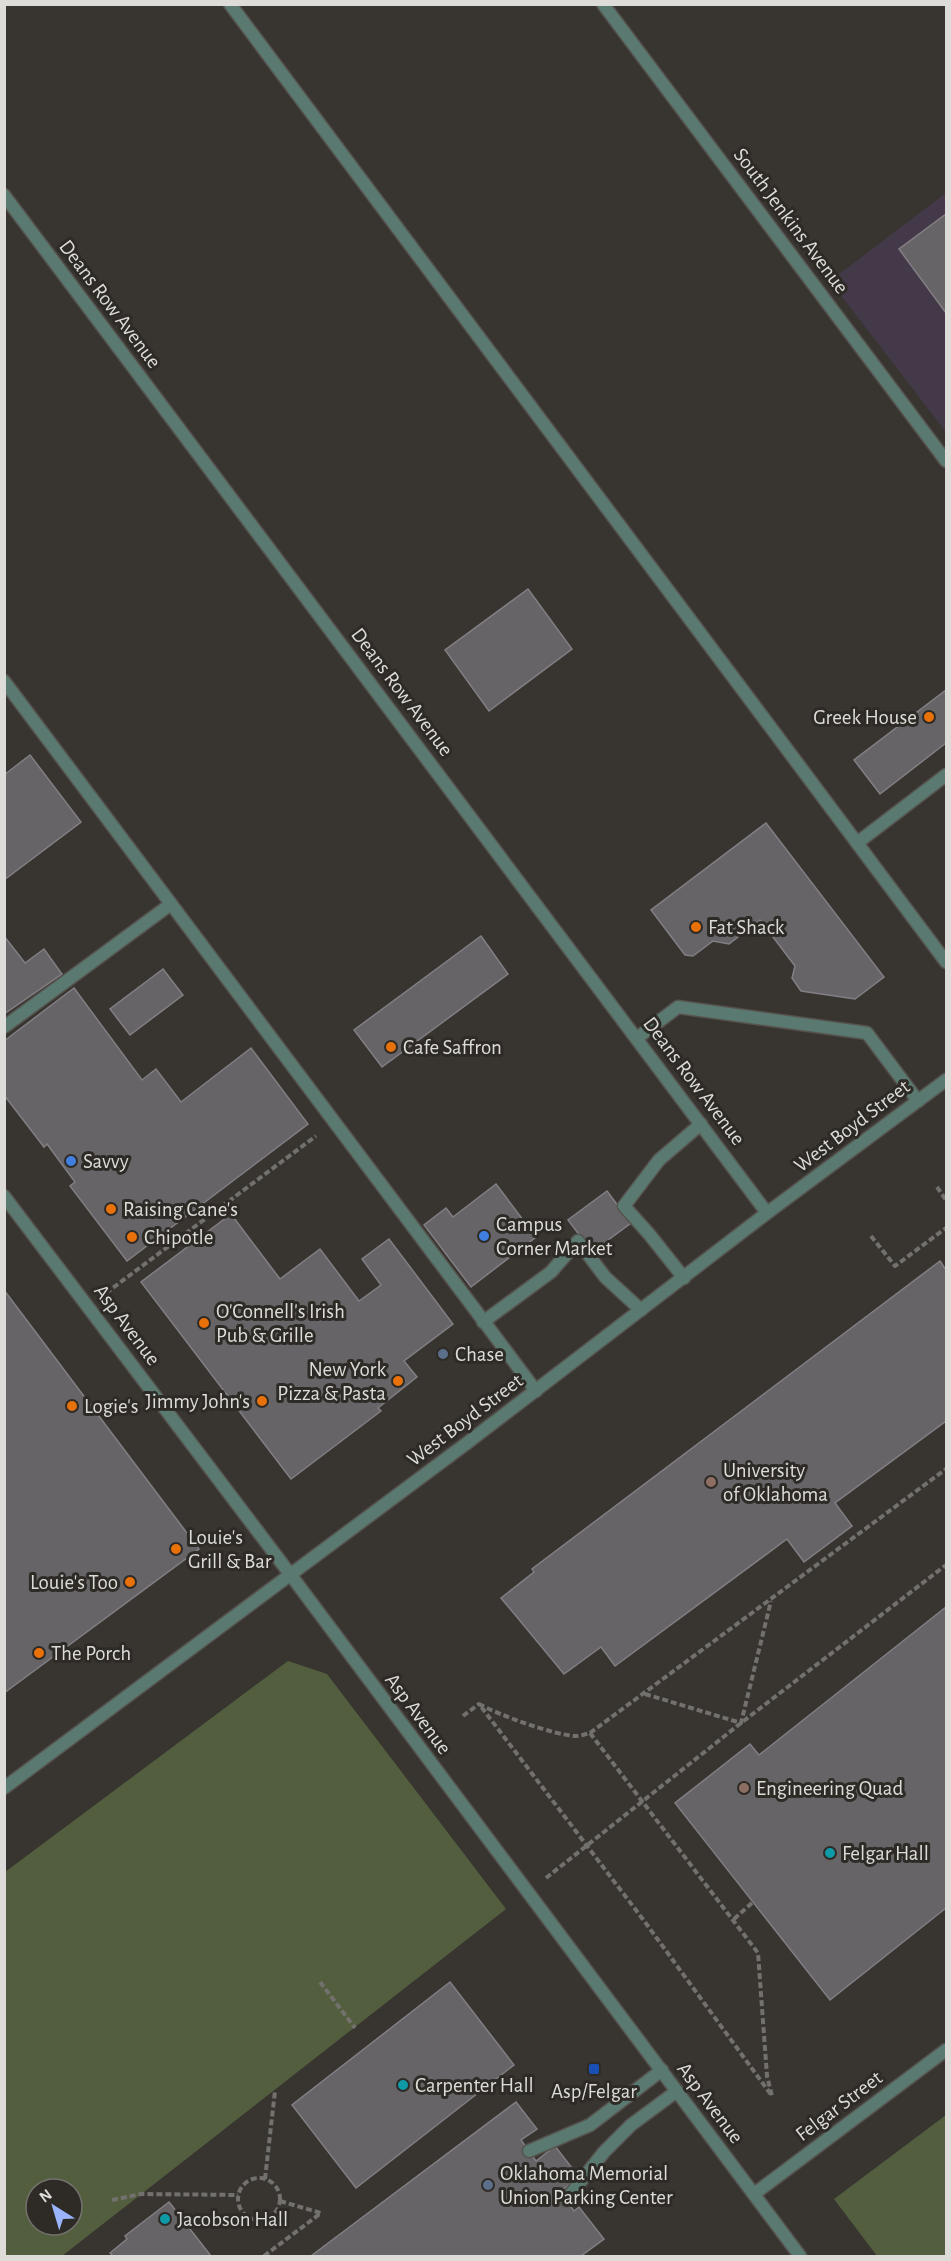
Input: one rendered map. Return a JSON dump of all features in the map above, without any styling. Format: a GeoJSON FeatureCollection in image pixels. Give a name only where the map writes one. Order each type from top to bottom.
{"type":"FeatureCollection","features":[{"type":"Feature","properties":{"kind":"street"},"geometry":{"type":"LineString","coordinates":[[230,4],[946,962]]}},
{"type":"Feature","properties":{"kind":"street","name":"South Jenkins Avenue"},"geometry":{"type":"LineString","coordinates":[[603,4],[946,461]]}},
{"type":"Feature","properties":{"kind":"street","name":"Deans Row Avenue"},"geometry":{"type":"LineString","coordinates":[[4,195],[767,1213]]}},
{"type":"Feature","properties":{"kind":"street"},"geometry":{"type":"LineString","coordinates":[[4,681],[536,1391]]}},
{"type":"Feature","properties":{"kind":"street"},"geometry":{"type":"LineString","coordinates":[[857,843],[946,775]]}},
{"type":"Feature","properties":{"kind":"street"},"geometry":{"type":"LineString","coordinates":[[4,1027],[171,904]]}},
{"type":"Feature","properties":{"kind":"street"},"geometry":{"type":"LineString","coordinates":[[637,1038],[678,1007],[867,1034],[918,1101]]}},
{"type":"Feature","properties":{"kind":"street","name":"West Boyd Street"},"geometry":{"type":"LineString","coordinates":[[4,1788],[536,1391],[767,1213],[946,1080]]}},
{"type":"Feature","properties":{"kind":"street"},"geometry":{"type":"LineString","coordinates":[[684,1278],[624,1206],[658,1160],[701,1124]]}},
{"type":"Feature","properties":{"kind":"street","name":"Asp Avenue"},"geometry":{"type":"LineString","coordinates":[[4,1196],[529,1892],[800,2256]]}},
{"type":"Feature","properties":{"kind":"street"},"geometry":{"type":"LineString","coordinates":[[483,1322],[551,1272],[578,1241],[605,1277],[641,1310]]}},
{"type":"Feature","properties":{"kind":"street","name":"Felgar Street"},"geometry":{"type":"LineString","coordinates":[[754,2194],[946,2050]]}},
{"type":"Feature","properties":{"kind":"street"},"geometry":{"type":"LineString","coordinates":[[529,2151],[590,2125],[662,2070]]}},
{"type":"Feature","properties":{"kind":"street"},"geometry":{"type":"LineString","coordinates":[[566,2200],[604,2152],[631,2125],[677,2091]]}},
{"type":"Feature","properties":{"kind":"path"},"geometry":{"type":"LineString","coordinates":[[88,1306],[334,1122]]}},
{"type":"Feature","properties":{"kind":"path"},"geometry":{"type":"LineString","coordinates":[[937,1187],[946,1200]]}},
{"type":"Feature","properties":{"kind":"path"},"geometry":{"type":"LineString","coordinates":[[871,1236],[895,1266],[946,1228]]}},
{"type":"Feature","properties":{"kind":"path"},"geometry":{"type":"LineString","coordinates":[[479,1704],[498,1714],[560,1732],[576,1736],[590,1733],[946,1469]]}},
{"type":"Feature","properties":{"kind":"path"},"geometry":{"type":"LineString","coordinates":[[529,1892],[741,1723],[946,1565]]}},
{"type":"Feature","properties":{"kind":"path"},"geometry":{"type":"LineString","coordinates":[[741,1723],[771,1601]]}},
{"type":"Feature","properties":{"kind":"path"},"geometry":{"type":"LineString","coordinates":[[645,1694],[741,1723]]}},
{"type":"Feature","properties":{"kind":"path"},"geometry":{"type":"LineString","coordinates":[[479,1704],[772,2096],[767,2076],[758,1953],[590,1733]]}},
{"type":"Feature","properties":{"kind":"path"},"geometry":{"type":"LineString","coordinates":[[463,1716],[479,1704]]}},
{"type":"Feature","properties":{"kind":"path"},"geometry":{"type":"LineString","coordinates":[[734,1919],[753,1902]]}},
{"type":"Feature","properties":{"kind":"path"},"geometry":{"type":"LineString","coordinates":[[320,1982],[355,2028]]}},
{"type":"Feature","properties":{"kind":"path"},"geometry":{"type":"LineString","coordinates":[[265,2179],[275,2091]]}},
{"type":"Feature","properties":{"kind":"path"},"geometry":{"type":"LineString","coordinates":[[258,2178],[265,2179],[275,2185],[280,2195],[279,2208],[270,2218],[251,2220],[242,2213],[237,2202],[238,2195],[245,2183],[258,2178]]}},
{"type":"Feature","properties":{"kind":"path"},"geometry":{"type":"LineString","coordinates":[[112,2200],[141,2194],[238,2195]]}},
{"type":"Feature","properties":{"kind":"path"},"geometry":{"type":"LineString","coordinates":[[264,2256],[321,2213],[280,2201]]}},
{"type":"Feature","properties":{"kind":"shaded area"},"geometry":{"type":"Polygon","coordinates":[[[946,193],[946,432],[830,281],[946,193]]]}},
{"type":"Feature","properties":{"kind":"green space"},"geometry":{"type":"Polygon","coordinates":[[[288,1661],[327,1674],[506,1909],[62,2256],[5,2256],[5,1872],[288,1661]]]}},
{"type":"Feature","properties":{"kind":"green space"},"geometry":{"type":"Polygon","coordinates":[[[946,2115],[946,2256],[877,2256],[834,2199],[946,2115]]]}},
{"type":"Feature","properties":{"kind":"building"},"geometry":{"type":"Polygon","coordinates":[[[946,214],[946,313],[899,249],[946,214]]]}},
{"type":"Feature","properties":{"kind":"building"},"geometry":{"type":"Polygon","coordinates":[[[528,589],[572,649],[489,711],[445,650],[528,589]]]}},
{"type":"Feature","properties":{"kind":"building","name":"Greek House"},"geometry":{"type":"Polygon","coordinates":[[[946,690],[946,743],[880,794],[854,760],[946,690]]]}},
{"type":"Feature","properties":{"kind":"building"},"geometry":{"type":"Polygon","coordinates":[[[30,755],[81,822],[4,880],[4,775],[30,755]]]}},
{"type":"Feature","properties":{"kind":"building"},"geometry":{"type":"Polygon","coordinates":[[[766,823],[884,977],[855,999],[801,991],[792,978],[795,966],[760,920],[729,944],[713,941],[693,956],[685,955],[651,910],[766,823]]]}},
{"type":"Feature","properties":{"kind":"building"},"geometry":{"type":"Polygon","coordinates":[[[4,936],[25,963],[44,949],[62,974],[4,1014],[4,936]]]}},
{"type":"Feature","properties":{"kind":"building"},"geometry":{"type":"Polygon","coordinates":[[[481,936],[508,974],[382,1067],[354,1030],[481,936]]]}},
{"type":"Feature","properties":{"kind":"building"},"geometry":{"type":"Polygon","coordinates":[[[163,969],[183,995],[130,1035],[110,1009],[163,969]]]}},
{"type":"Feature","properties":{"kind":"building"},"geometry":{"type":"Polygon","coordinates":[[[74,988],[142,1080],[156,1069],[181,1102],[251,1048],[308,1124],[127,1261],[70,1186],[75,1182],[47,1144],[44,1147],[4,1095],[4,1041],[74,988]]]}},
{"type":"Feature","properties":{"kind":"building","name":"Campus Corner Market"},"geometry":{"type":"Polygon","coordinates":[[[496,1184],[536,1237],[471,1287],[424,1225],[446,1208],[453,1217],[496,1184]]]}},
{"type":"Feature","properties":{"kind":"building"},"geometry":{"type":"Polygon","coordinates":[[[607,1191],[631,1223],[592,1252],[568,1220],[607,1191]]]}},
{"type":"Feature","properties":{"kind":"building"},"geometry":{"type":"Polygon","coordinates":[[[231,1214],[280,1279],[320,1249],[359,1301],[381,1285],[362,1259],[389,1239],[453,1324],[404,1361],[417,1377],[378,1408],[381,1411],[291,1479],[141,1282],[231,1214]]]}},
{"type":"Feature","properties":{"kind":"building"},"geometry":{"type":"Polygon","coordinates":[[[940,1261],[946,1270],[946,1421],[835,1503],[852,1526],[804,1562],[787,1539],[615,1666],[601,1647],[564,1674],[501,1598],[534,1572],[532,1569],[940,1261]]]}},
{"type":"Feature","properties":{"kind":"building"},"geometry":{"type":"Polygon","coordinates":[[[4,1290],[199,1549],[4,1693],[4,1290]]]}},
{"type":"Feature","properties":{"kind":"building","name":"Felgar Hall"},"geometry":{"type":"Polygon","coordinates":[[[946,1607],[946,1908],[830,2000],[675,1803],[750,1744],[759,1755],[946,1607]]]}},
{"type":"Feature","properties":{"kind":"building","name":"Carpenter Hall"},"geometry":{"type":"Polygon","coordinates":[[[450,1982],[514,2065],[356,2188],[292,2105],[450,1982]]]}},
{"type":"Feature","properties":{"kind":"building","name":"Oklahoma Memorial Union Parking Center"},"geometry":{"type":"Polygon","coordinates":[[[516,2102],[537,2129],[521,2140],[536,2161],[555,2146],[579,2177],[560,2192],[574,2211],[579,2207],[604,2239],[581,2256],[311,2256],[516,2102]]]}},
{"type":"Feature","properties":{"kind":"building","name":"Jacobson Hall"},"geometry":{"type":"Polygon","coordinates":[[[169,2202],[211,2256],[113,2256],[110,2253],[127,2239],[125,2236],[169,2202]]]}},
{"type":"Feature","properties":{"kind":"place","name":"Greek House"},"geometry":{"type":"Point","coordinates":[929,717]}},
{"type":"Feature","properties":{"kind":"place","name":"Fat Shack"},"geometry":{"type":"Point","coordinates":[696,927]}},
{"type":"Feature","properties":{"kind":"place","name":"Cafe Saffron"},"geometry":{"type":"Point","coordinates":[391,1047]}},
{"type":"Feature","properties":{"kind":"place","name":"Savvy"},"geometry":{"type":"Point","coordinates":[71,1161]}},
{"type":"Feature","properties":{"kind":"place","name":"Raising Cane's"},"geometry":{"type":"Point","coordinates":[111,1209]}},
{"type":"Feature","properties":{"kind":"place","name":"Campus Corner Market"},"geometry":{"type":"Point","coordinates":[484,1236]}},
{"type":"Feature","properties":{"kind":"place","name":"Chipotle"},"geometry":{"type":"Point","coordinates":[132,1237]}},
{"type":"Feature","properties":{"kind":"place","name":"O'Connell's Irish Pub & Grille"},"geometry":{"type":"Point","coordinates":[204,1323]}},
{"type":"Feature","properties":{"kind":"place","name":"Chase"},"geometry":{"type":"Point","coordinates":[443,1354]}},
{"type":"Feature","properties":{"kind":"place","name":"New York Pizza & Pasta"},"geometry":{"type":"Point","coordinates":[398,1381]}},
{"type":"Feature","properties":{"kind":"place","name":"Jimmy John's"},"geometry":{"type":"Point","coordinates":[262,1401]}},
{"type":"Feature","properties":{"kind":"place","name":"Logie's"},"geometry":{"type":"Point","coordinates":[72,1406]}},
{"type":"Feature","properties":{"kind":"place","name":"University of Oklahoma"},"geometry":{"type":"Point","coordinates":[711,1482]}},
{"type":"Feature","properties":{"kind":"place","name":"Louie's Grill & Bar"},"geometry":{"type":"Point","coordinates":[176,1549]}},
{"type":"Feature","properties":{"kind":"place","name":"Louie's Too"},"geometry":{"type":"Point","coordinates":[130,1582]}},
{"type":"Feature","properties":{"kind":"place","name":"The Porch"},"geometry":{"type":"Point","coordinates":[39,1653]}},
{"type":"Feature","properties":{"kind":"place","name":"Engineering Quad"},"geometry":{"type":"Point","coordinates":[744,1788]}},
{"type":"Feature","properties":{"kind":"place","name":"Felgar Hall"},"geometry":{"type":"Point","coordinates":[830,1853]}},
{"type":"Feature","properties":{"kind":"place","name":"Asp/Felgar"},"geometry":{"type":"Point","coordinates":[594,2069]}},
{"type":"Feature","properties":{"kind":"place","name":"Carpenter Hall"},"geometry":{"type":"Point","coordinates":[403,2085]}},
{"type":"Feature","properties":{"kind":"place","name":"Oklahoma Memorial Union Parking Center"},"geometry":{"type":"Point","coordinates":[488,2185]}},
{"type":"Feature","properties":{"kind":"place","name":"Jacobson Hall"},"geometry":{"type":"Point","coordinates":[165,2219]}}]}
